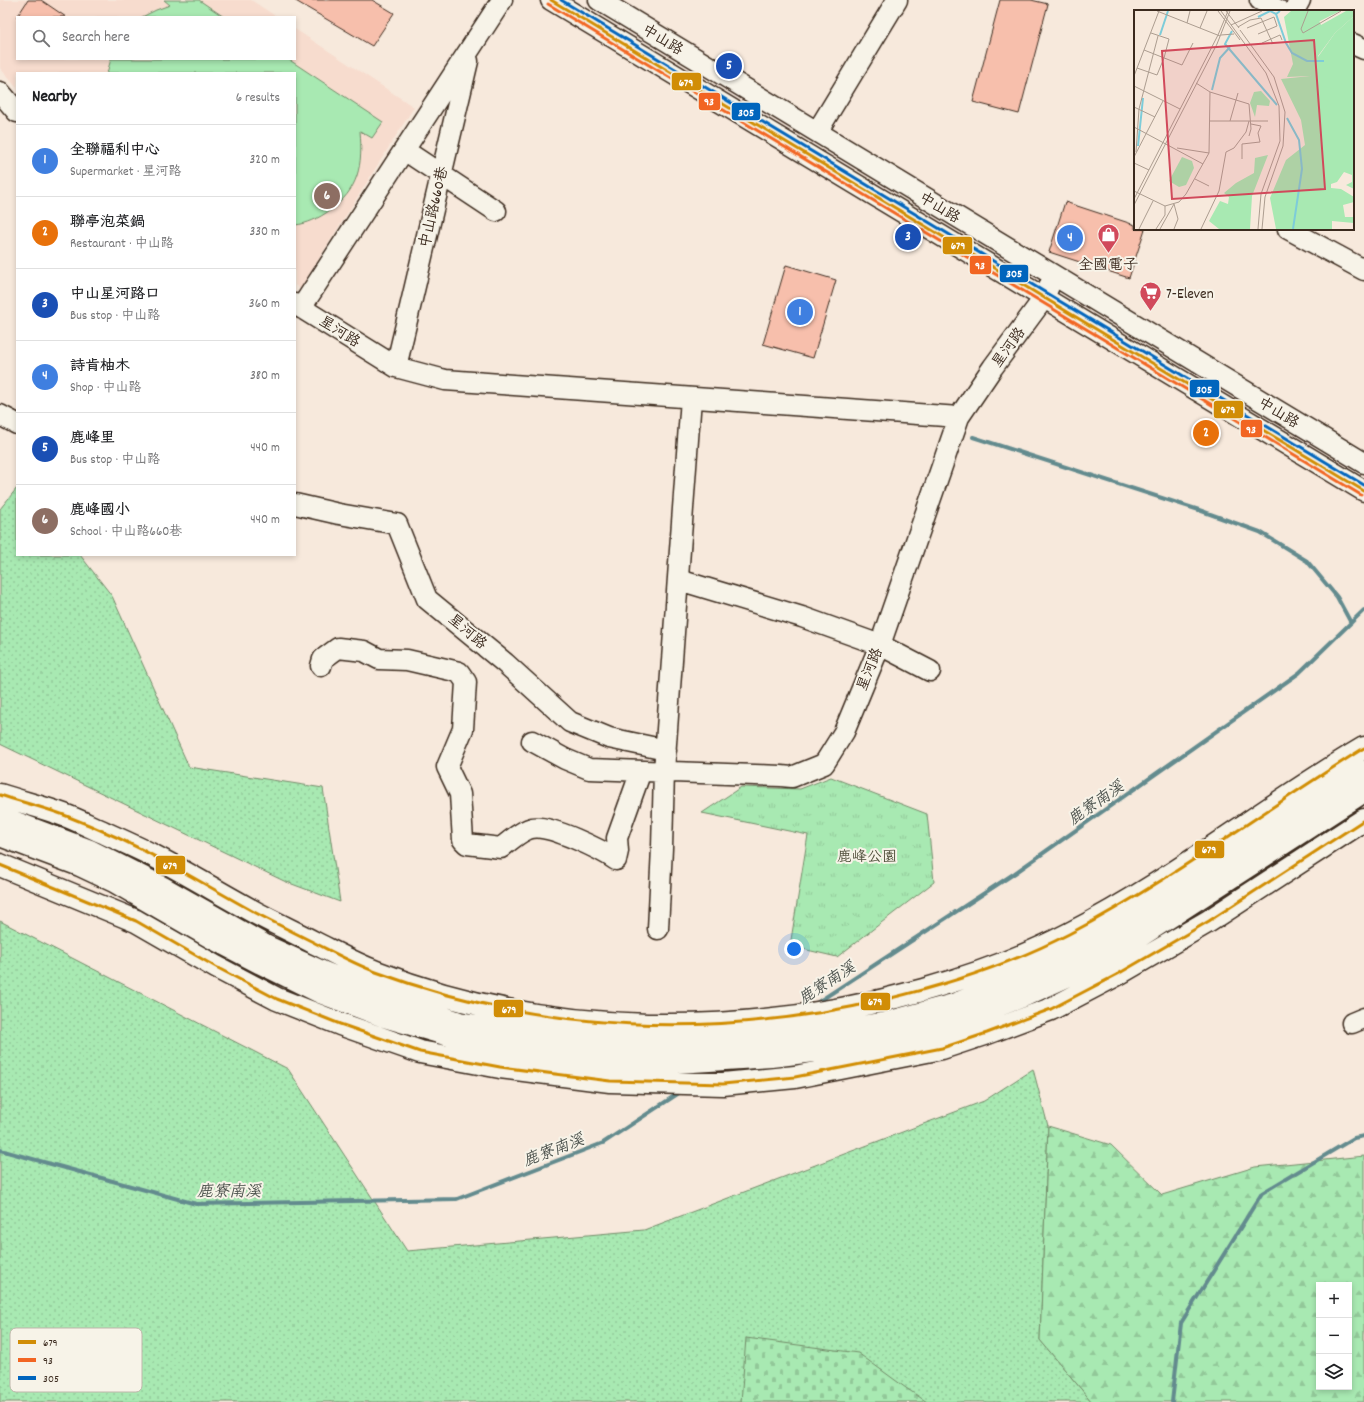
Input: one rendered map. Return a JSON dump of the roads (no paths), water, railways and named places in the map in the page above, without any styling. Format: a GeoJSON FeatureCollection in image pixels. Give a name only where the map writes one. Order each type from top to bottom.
{"type":"FeatureCollection","features":[{"type":"Feature","properties":{"kind":"main road"},"geometry":{"type":"LineString","coordinates":[[0,795],[63,814],[152,855],[259,914],[373,972],[451,998],[504,1010],[559,1019],[665,1025],[761,1020],[818,1014],[897,997],[954,981],[1008,962],[1066,936],[1120,907],[1295,791],[1364,748]]}},
{"type":"Feature","properties":{"kind":"main road"},"geometry":{"type":"LineString","coordinates":[[0,817],[90,851],[163,888],[267,947],[324,973],[389,999],[459,1023],[557,1039],[643,1046],[707,1045],[781,1040],[886,1023],[953,1005],[1021,979],[1097,943],[1364,772]]}},
{"type":"Feature","properties":{"kind":"main road"},"geometry":{"type":"LineString","coordinates":[[0,835],[80,865],[114,881],[211,937],[261,963],[320,992],[384,1016],[476,1043],[574,1057],[646,1064],[771,1056],[863,1045],[955,1022],[1025,995],[1104,959],[1364,791]]}},
{"type":"Feature","properties":{"kind":"main road"},"geometry":{"type":"LineString","coordinates":[[0,865],[136,921],[216,967],[277,999],[340,1024],[420,1052],[500,1067],[610,1081],[723,1084],[795,1077],[942,1048],[987,1034],[1051,1009],[1118,974],[1209,921],[1364,820]]}},
{"type":"Feature","properties":{"kind":"street","name":"中山路660巷"},"geometry":{"type":"LineString","coordinates":[[298,306],[404,150],[502,0]]}},
{"type":"Feature","properties":{"kind":"street","name":"中山路"},"geometry":{"type":"LineString","coordinates":[[551,0],[1364,492]]}},
{"type":"Feature","properties":{"kind":"street","name":"中山路"},"geometry":{"type":"LineString","coordinates":[[598,0],[1364,463]]}},
{"type":"Feature","properties":{"kind":"street"},"geometry":{"type":"LineString","coordinates":[[817,132],[897,0]]}},
{"type":"Feature","properties":{"kind":"street"},"geometry":{"type":"LineString","coordinates":[[1260,0],[1278,10]]}},
{"type":"Feature","properties":{"kind":"street"},"geometry":{"type":"LineString","coordinates":[[1295,10],[1300,0]]}},
{"type":"Feature","properties":{"kind":"street"},"geometry":{"type":"LineString","coordinates":[[1354,44],[1364,49]]}},
{"type":"Feature","properties":{"kind":"street","name":"中山路660巷"},"geometry":{"type":"LineString","coordinates":[[396,367],[471,48]]}},
{"type":"Feature","properties":{"kind":"street"},"geometry":{"type":"LineString","coordinates":[[0,92],[16,111]]}},
{"type":"Feature","properties":{"kind":"street"},"geometry":{"type":"LineString","coordinates":[[404,150],[496,211]]}},
{"type":"Feature","properties":{"kind":"street"},"geometry":{"type":"LineString","coordinates":[[1290,230],[1364,270]]}},
{"type":"Feature","properties":{"kind":"street","name":"星河路"},"geometry":{"type":"LineString","coordinates":[[532,741],[565,759],[589,769],[792,777],[824,764],[844,732],[880,645],[959,417],[993,367],[1044,298],[1054,275]]}},
{"type":"Feature","properties":{"kind":"street","name":"星河路"},"geometry":{"type":"LineString","coordinates":[[298,306],[396,367],[445,380],[959,417]]}},
{"type":"Feature","properties":{"kind":"street"},"geometry":{"type":"LineString","coordinates":[[658,929],[664,772],[692,398]]}},
{"type":"Feature","properties":{"kind":"street"},"geometry":{"type":"LineString","coordinates":[[0,415],[16,423]]}},
{"type":"Feature","properties":{"kind":"street","name":"星河路"},"geometry":{"type":"LineString","coordinates":[[296,504],[339,514],[397,524],[427,599],[505,663],[570,722],[609,738],[666,750]]}},
{"type":"Feature","properties":{"kind":"street"},"geometry":{"type":"LineString","coordinates":[[679,580],[802,617],[880,645],[930,671]]}},
{"type":"Feature","properties":{"kind":"street"},"geometry":{"type":"LineString","coordinates":[[321,666],[323,658],[338,648],[364,651],[379,659],[407,660],[460,672],[466,682],[463,729],[447,767],[460,794],[463,840],[467,844],[501,848],[512,839],[532,828],[552,830],[605,852],[616,860],[618,851],[617,838],[641,771]]}},
{"type":"Feature","properties":{"kind":"waterway"},"geometry":{"type":"LineString","coordinates":[[973,437],[1199,510],[1260,532],[1307,561],[1337,597],[1351,623]]}},
{"type":"Feature","properties":{"kind":"waterway","name":"鹿寮南溪"},"geometry":{"type":"LineString","coordinates":[[815,1004],[1015,873],[1299,673],[1364,610]]}},
{"type":"Feature","properties":{"kind":"waterway","name":"鹿寮南溪"},"geometry":{"type":"LineString","coordinates":[[0,1150],[196,1204],[457,1199],[603,1143],[682,1091]]}},
{"type":"Feature","properties":{"kind":"waterway"},"geometry":{"type":"LineString","coordinates":[[1172,1402],[1181,1323],[1262,1193],[1354,1138],[1364,1136]]}},
{"type":"Feature","properties":{"kind":"place","name":"鹿峰里"},"geometry":{"type":"Point","coordinates":[729,66]}},
{"type":"Feature","properties":{"kind":"place","name":"鹿峰國小"},"geometry":{"type":"Point","coordinates":[327,196]}},
{"type":"Feature","properties":{"kind":"place","name":"中山星河路口"},"geometry":{"type":"Point","coordinates":[908,237]}},
{"type":"Feature","properties":{"kind":"place","name":"詩肯柚木"},"geometry":{"type":"Point","coordinates":[1070,238]}},
{"type":"Feature","properties":{"kind":"place","name":"全國電子"},"geometry":{"type":"Point","coordinates":[1108,254]}},
{"type":"Feature","properties":{"kind":"place","name":"全聯福利中心"},"geometry":{"type":"Point","coordinates":[800,312]}},
{"type":"Feature","properties":{"kind":"place","name":"7-Eleven"},"geometry":{"type":"Point","coordinates":[1150,312]}},
{"type":"Feature","properties":{"kind":"place","name":"聯亭泡菜鍋"},"geometry":{"type":"Point","coordinates":[1206,433]}},
{"type":"Feature","properties":{"kind":"park label","name":"鹿峰公園"},"geometry":{"type":"Point","coordinates":[867,856]}}]}
